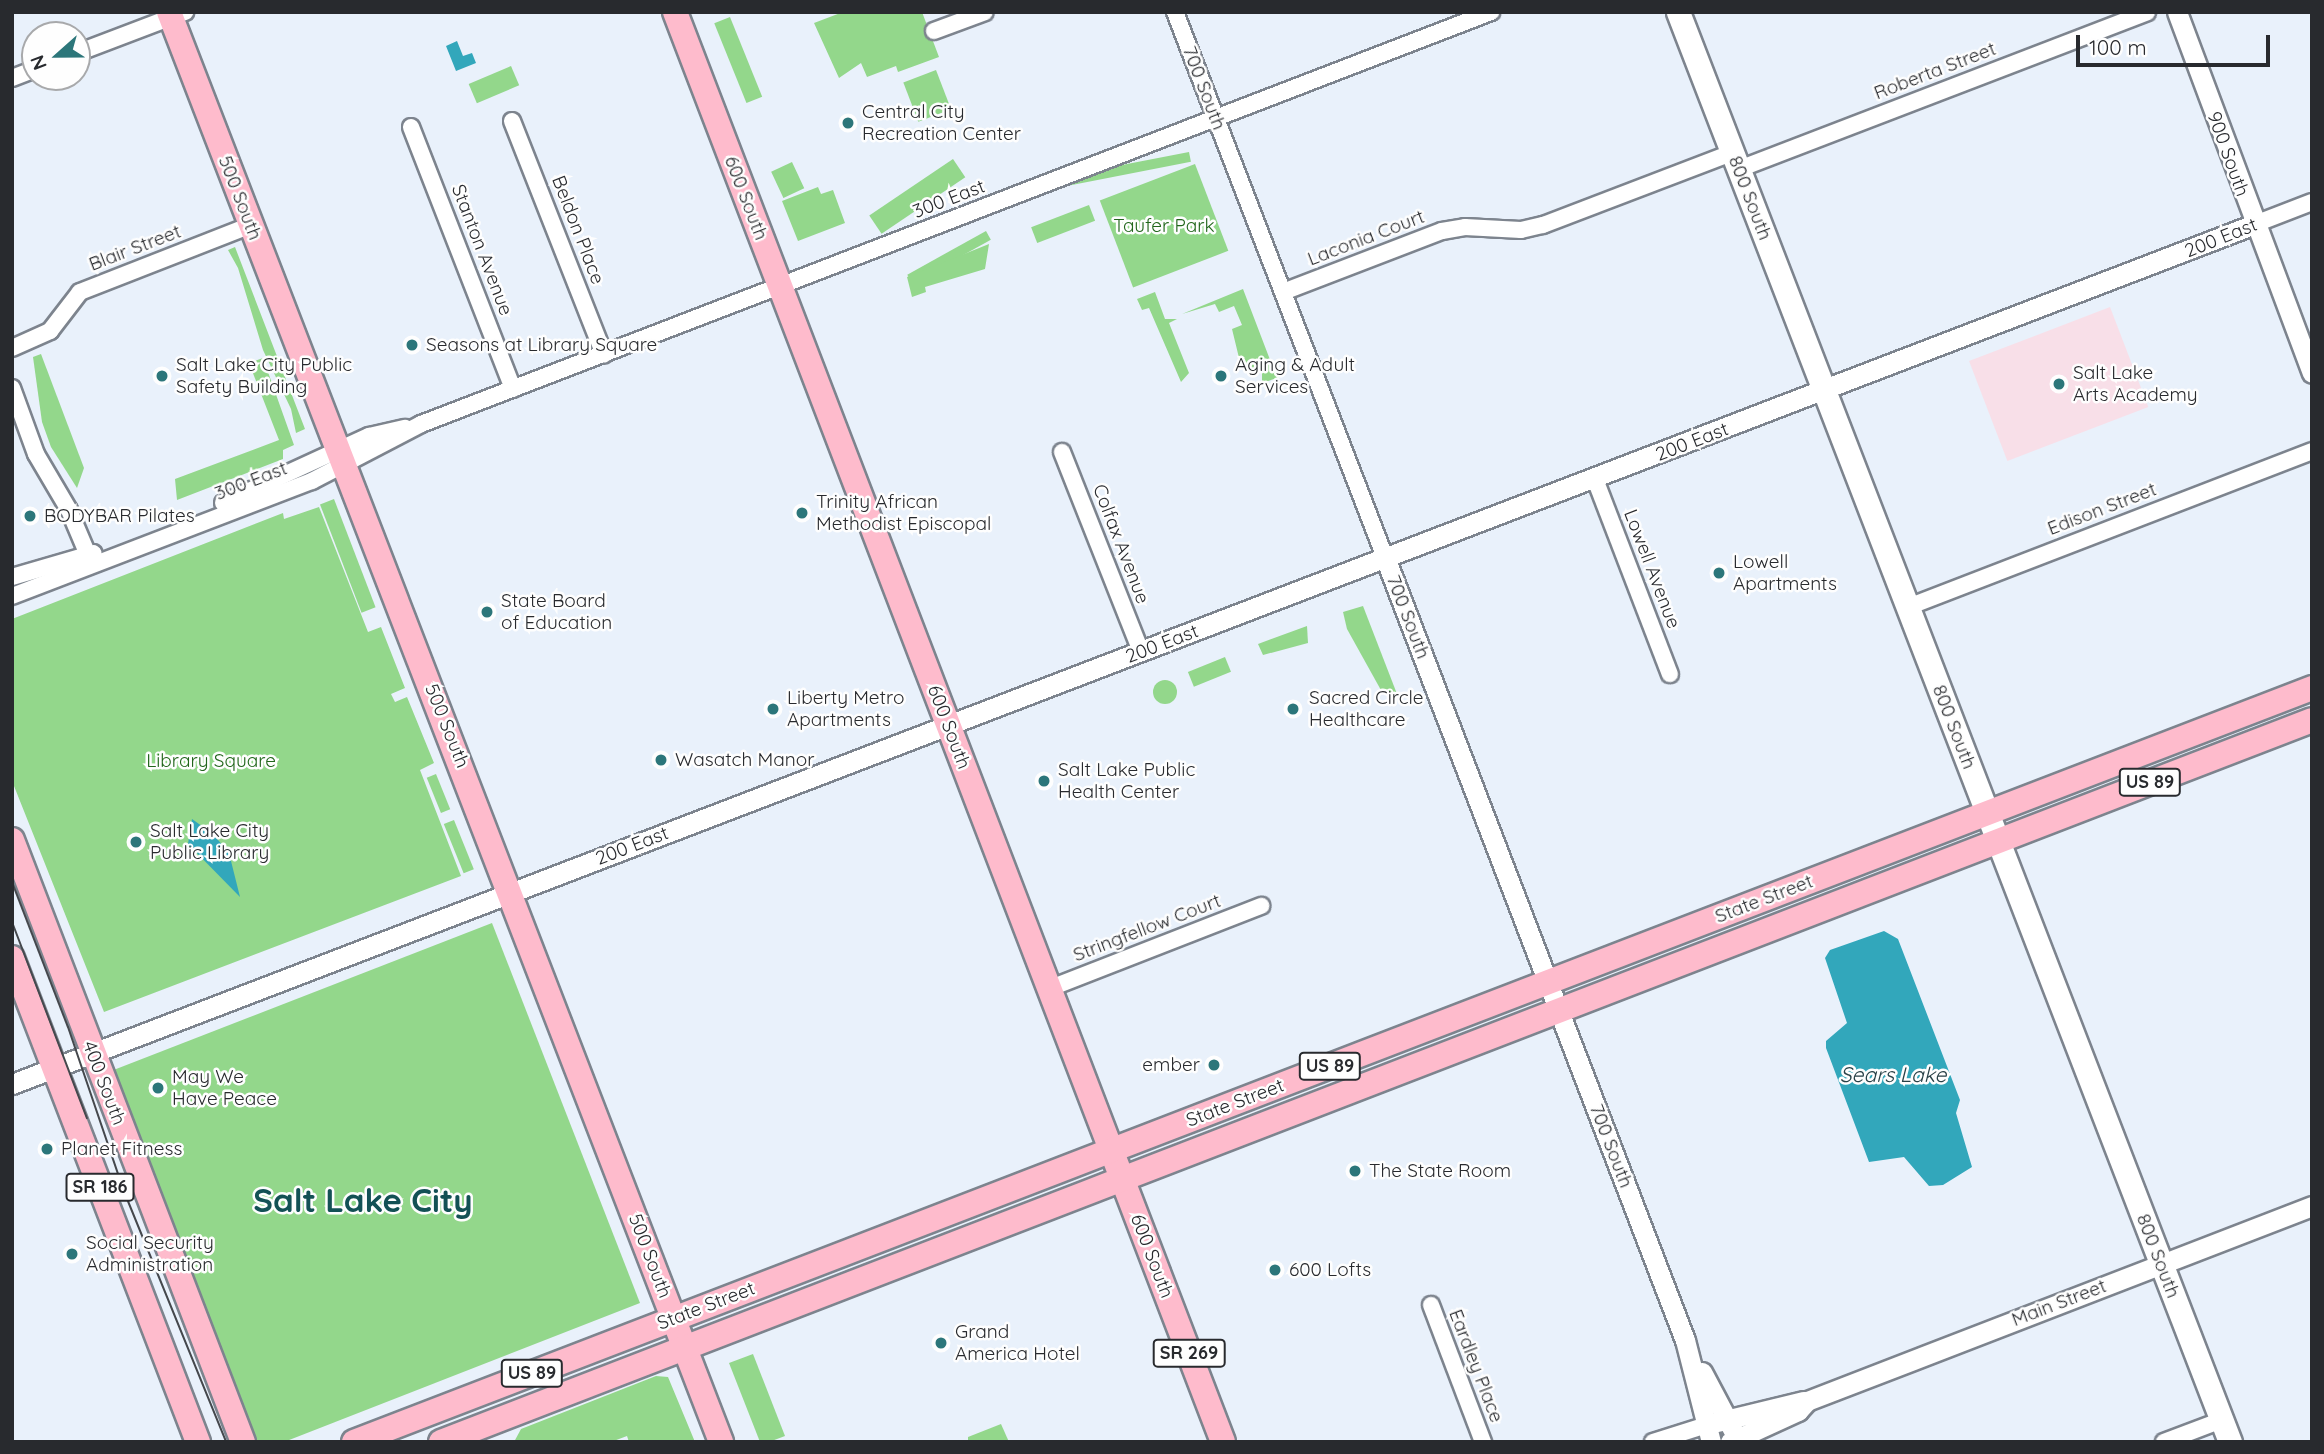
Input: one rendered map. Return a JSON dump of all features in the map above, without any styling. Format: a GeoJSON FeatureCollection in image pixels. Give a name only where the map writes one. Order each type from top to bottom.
{"type":"FeatureCollection","features":[{"type":"Feature","properties":{"kind":"main road","name":"600 South"},"geometry":{"type":"LineString","coordinates":[[675,12],[1223,1442]]}},
{"type":"Feature","properties":{"kind":"main road","name":"800 South"},"geometry":{"type":"LineString","coordinates":[[1678,12],[2230,1442]]}},
{"type":"Feature","properties":{"kind":"main road","name":"500 South"},"geometry":{"type":"LineString","coordinates":[[175,14],[251,225],[512,892],[721,1442]]}},
{"type":"Feature","properties":{"kind":"main road","name":"State Street"},"geometry":{"type":"LineString","coordinates":[[354,1442],[2312,688]]}},
{"type":"Feature","properties":{"kind":"main road","name":"State Street"},"geometry":{"type":"LineString","coordinates":[[441,1442],[1121,1177],[2312,720]]}},
{"type":"Feature","properties":{"kind":"main road","name":"400 South"},"geometry":{"type":"LineString","coordinates":[[12,841],[243,1442]]}},
{"type":"Feature","properties":{"kind":"main road","name":"SR 186"},"geometry":{"type":"LineString","coordinates":[[12,958],[198,1442]]}},
{"type":"Feature","properties":{"kind":"street"},"geometry":{"type":"LineString","coordinates":[[940,23],[985,12]]}},
{"type":"Feature","properties":{"kind":"street","name":"700 South"},"geometry":{"type":"LineString","coordinates":[[1175,12],[1685,1340],[1709,1434]]}},
{"type":"Feature","properties":{"kind":"street","name":"300 East"},"geometry":{"type":"LineString","coordinates":[[12,596],[341,459],[375,434],[421,424],[1491,12]]}},
{"type":"Feature","properties":{"kind":"street","name":"Roberta Street"},"geometry":{"type":"LineString","coordinates":[[1465,227],[1532,228],[1735,161],[2147,12]]}},
{"type":"Feature","properties":{"kind":"street","name":"900 South"},"geometry":{"type":"LineString","coordinates":[[2177,12],[2312,373]]}},
{"type":"Feature","properties":{"kind":"street"},"geometry":{"type":"LineString","coordinates":[[91,47],[175,14]]}},
{"type":"Feature","properties":{"kind":"street","name":"Beldon Place"},"geometry":{"type":"LineString","coordinates":[[513,121],[604,354]]}},
{"type":"Feature","properties":{"kind":"street","name":"Stanton Avenue"},"geometry":{"type":"LineString","coordinates":[[411,127],[513,388]]}},
{"type":"Feature","properties":{"kind":"street","name":"200 East"},"geometry":{"type":"LineString","coordinates":[[12,1084],[948,724],[1386,560],[2312,202]]}},
{"type":"Feature","properties":{"kind":"street","name":"Blair Street"},"geometry":{"type":"LineString","coordinates":[[12,348],[50,331],[80,292],[251,225]]}},
{"type":"Feature","properties":{"kind":"street","name":"Laconia Court"},"geometry":{"type":"LineString","coordinates":[[1283,292],[1432,235],[1465,227]]}},
{"type":"Feature","properties":{"kind":"street"},"geometry":{"type":"LineString","coordinates":[[12,388],[36,454],[69,510],[88,555]]}},
{"type":"Feature","properties":{"kind":"street","name":"Edison Street"},"geometry":{"type":"LineString","coordinates":[[1908,607],[2312,451]]}},
{"type":"Feature","properties":{"kind":"street","name":"Colfax Avenue"},"geometry":{"type":"LineString","coordinates":[[1062,453],[1140,652]]}},
{"type":"Feature","properties":{"kind":"street","name":"300 East"},"geometry":{"type":"LineString","coordinates":[[12,577],[88,555],[341,459]]}},
{"type":"Feature","properties":{"kind":"street","name":"Lowell Avenue"},"geometry":{"type":"LineString","coordinates":[[1595,479],[1670,674]]}},
{"type":"Feature","properties":{"kind":"street","name":"Stringfellow Court"},"geometry":{"type":"LineString","coordinates":[[1048,989],[1261,906]]}},
{"type":"Feature","properties":{"kind":"street","name":"Main Street"},"geometry":{"type":"LineString","coordinates":[[1653,1442],[1709,1434],[1727,1420],[1794,1400],[1807,1401],[2312,1206]]}},
{"type":"Feature","properties":{"kind":"street","name":"Eardley Place"},"geometry":{"type":"LineString","coordinates":[[1431,1305],[1483,1442]]}},
{"type":"Feature","properties":{"kind":"street","name":"700 South"},"geometry":{"type":"LineString","coordinates":[[1685,1340],[1736,1441]]}},
{"type":"Feature","properties":{"kind":"street","name":"Main Street"},"geometry":{"type":"LineString","coordinates":[[1736,1441],[1798,1411],[1807,1401]]}},
{"type":"Feature","properties":{"kind":"street"},"geometry":{"type":"LineString","coordinates":[[2164,1442],[2222,1420]]}},
{"type":"Feature","properties":{"kind":"shaded area","name":"Salt Lake Arts Academy"},"geometry":{"type":"Polygon","coordinates":[[[2110,307],[2148,407],[2007,461],[1969,361],[2110,307]]]}},
{"type":"Feature","properties":{"kind":"green space"},"geometry":{"type":"Polygon","coordinates":[[[843,12],[922,12],[939,57],[898,72],[896,66],[867,77],[861,63],[839,78],[814,23],[843,12]]]}},
{"type":"Feature","properties":{"kind":"green space"},"geometry":{"type":"Polygon","coordinates":[[[730,17],[762,97],[746,103],[714,23],[730,17]]]}},
{"type":"Feature","properties":{"kind":"green space"},"geometry":{"type":"Polygon","coordinates":[[[511,66],[519,85],[477,103],[469,84],[511,66]]]}},
{"type":"Feature","properties":{"kind":"green space"},"geometry":{"type":"Polygon","coordinates":[[[936,70],[951,109],[918,122],[903,83],[936,70]]]}},
{"type":"Feature","properties":{"kind":"green space"},"geometry":{"type":"Polygon","coordinates":[[[1189,152],[1191,162],[1018,195],[1016,186],[1189,152]]]}},
{"type":"Feature","properties":{"kind":"green space"},"geometry":{"type":"Polygon","coordinates":[[[953,159],[965,177],[882,234],[869,215],[953,159]]]}},
{"type":"Feature","properties":{"kind":"green space"},"geometry":{"type":"Polygon","coordinates":[[[792,162],[804,188],[783,198],[771,172],[792,162]]]}},
{"type":"Feature","properties":{"kind":"green space","name":"Taufer Park"},"geometry":{"type":"Polygon","coordinates":[[[1195,164],[1228,251],[1133,287],[1100,201],[1195,164]]]}},
{"type":"Feature","properties":{"kind":"green space"},"geometry":{"type":"Polygon","coordinates":[[[818,187],[821,194],[833,190],[845,223],[798,241],[782,201],[818,187]]]}},
{"type":"Feature","properties":{"kind":"green space"},"geometry":{"type":"Polygon","coordinates":[[[1089,205],[1095,221],[1037,243],[1031,227],[1089,205]]]}},
{"type":"Feature","properties":{"kind":"green space"},"geometry":{"type":"Polygon","coordinates":[[[986,231],[991,240],[912,283],[907,275],[986,231]]]}},
{"type":"Feature","properties":{"kind":"green space"},"geometry":{"type":"Polygon","coordinates":[[[989,244],[985,269],[925,287],[926,292],[912,297],[907,277],[989,244]]]}},
{"type":"Feature","properties":{"kind":"green space"},"geometry":{"type":"Polygon","coordinates":[[[235,247],[305,429],[296,433],[291,409],[263,350],[238,268],[228,250],[235,247]]]}},
{"type":"Feature","properties":{"kind":"green space"},"geometry":{"type":"Polygon","coordinates":[[[1243,289],[1277,378],[1262,383],[1262,371],[1253,376],[1255,372],[1240,362],[1232,329],[1242,325],[1234,306],[1219,312],[1215,304],[1182,314],[1243,289]]]}},
{"type":"Feature","properties":{"kind":"green space"},"geometry":{"type":"Polygon","coordinates":[[[1155,292],[1165,319],[1177,319],[1169,323],[1189,373],[1181,382],[1149,308],[1142,310],[1137,299],[1155,292]]]}},
{"type":"Feature","properties":{"kind":"green space"},"geometry":{"type":"Polygon","coordinates":[[[41,354],[84,468],[77,488],[51,447],[42,422],[33,357],[41,354]]]}},
{"type":"Feature","properties":{"kind":"green space"},"geometry":{"type":"Polygon","coordinates":[[[263,358],[294,445],[283,450],[283,459],[177,500],[175,479],[279,440],[249,363],[263,358]]]}},
{"type":"Feature","properties":{"kind":"green space"},"geometry":{"type":"Polygon","coordinates":[[[334,499],[376,607],[362,613],[320,504],[334,499]]]}},
{"type":"Feature","properties":{"kind":"green space","name":"Library Square"},"geometry":{"type":"Polygon","coordinates":[[[319,507],[368,632],[381,627],[405,688],[391,694],[395,702],[407,697],[434,763],[420,770],[461,876],[104,1012],[12,781],[12,619],[283,513],[284,519],[319,507]]]}},
{"type":"Feature","properties":{"kind":"green space"},"geometry":{"type":"Polygon","coordinates":[[[1363,606],[1397,694],[1382,692],[1347,629],[1343,612],[1363,606]]]}},
{"type":"Feature","properties":{"kind":"green space"},"geometry":{"type":"Polygon","coordinates":[[[1307,626],[1308,643],[1263,655],[1258,644],[1307,626]]]}},
{"type":"Feature","properties":{"kind":"green space"},"geometry":{"type":"Polygon","coordinates":[[[1225,657],[1231,672],[1194,687],[1188,672],[1225,657]]]}},
{"type":"Feature","properties":{"kind":"green space"},"geometry":{"type":"Polygon","coordinates":[[[1165,680],[1176,687],[1177,692],[1170,703],[1165,704],[1154,697],[1153,692],[1160,681],[1165,680]]]}},
{"type":"Feature","properties":{"kind":"green space"},"geometry":{"type":"Polygon","coordinates":[[[436,774],[450,809],[441,813],[427,778],[436,774]]]}},
{"type":"Feature","properties":{"kind":"green space"},"geometry":{"type":"Polygon","coordinates":[[[454,820],[474,869],[464,873],[444,824],[454,820]]]}},
{"type":"Feature","properties":{"kind":"green space"},"geometry":{"type":"Polygon","coordinates":[[[492,923],[640,1303],[284,1442],[255,1442],[111,1071],[492,923]]]}},
{"type":"Feature","properties":{"kind":"green space"},"geometry":{"type":"Polygon","coordinates":[[[753,1354],[785,1436],[769,1442],[760,1442],[729,1363],[753,1354]]]}},
{"type":"Feature","properties":{"kind":"green space"},"geometry":{"type":"Polygon","coordinates":[[[656,1376],[668,1377],[695,1442],[629,1442],[627,1436],[611,1442],[514,1442],[521,1429],[656,1376]]]}},
{"type":"Feature","properties":{"kind":"green space"},"geometry":{"type":"Polygon","coordinates":[[[1001,1424],[1009,1442],[968,1442],[968,1437],[1001,1424]]]}},
{"type":"Feature","properties":{"kind":"water"},"geometry":{"type":"Polygon","coordinates":[[[457,41],[463,56],[472,53],[476,63],[456,71],[446,46],[457,41]]]}},
{"type":"Feature","properties":{"kind":"water"},"geometry":{"type":"Polygon","coordinates":[[[192,819],[213,834],[229,853],[240,897],[188,844],[192,819]]]}},
{"type":"Feature","properties":{"kind":"water","name":"Sears Lake"},"geometry":{"type":"Polygon","coordinates":[[[1884,931],[1898,939],[1960,1100],[1956,1113],[1972,1167],[1943,1185],[1929,1186],[1904,1157],[1869,1162],[1826,1048],[1826,1041],[1847,1023],[1825,958],[1830,950],[1884,931]]]}},
{"type":"Feature","properties":{"kind":"tram line"},"geometry":{"type":"LineString","coordinates":[[12,882],[68,1027],[123,1189],[226,1442]]}},
{"type":"Feature","properties":{"kind":"tram line"},"geometry":{"type":"LineString","coordinates":[[12,922],[87,1118]]}},
{"type":"Feature","properties":{"kind":"place","name":"Central City Recreation Center"},"geometry":{"type":"Point","coordinates":[848,123]}},
{"type":"Feature","properties":{"kind":"place","name":"Seasons at Library Square"},"geometry":{"type":"Point","coordinates":[412,345]}},
{"type":"Feature","properties":{"kind":"place","name":"Salt Lake City Public Safety Building"},"geometry":{"type":"Point","coordinates":[162,376]}},
{"type":"Feature","properties":{"kind":"place","name":"Aging & Adult Services"},"geometry":{"type":"Point","coordinates":[1221,376]}},
{"type":"Feature","properties":{"kind":"place","name":"Salt Lake Arts Academy"},"geometry":{"type":"Point","coordinates":[2059,384]}},
{"type":"Feature","properties":{"kind":"place","name":"Trinity African Methodist Episcopal"},"geometry":{"type":"Point","coordinates":[802,513]}},
{"type":"Feature","properties":{"kind":"place","name":"BODYBAR Pilates"},"geometry":{"type":"Point","coordinates":[30,516]}},
{"type":"Feature","properties":{"kind":"place","name":"Lowell Apartments"},"geometry":{"type":"Point","coordinates":[1719,573]}},
{"type":"Feature","properties":{"kind":"place","name":"State Board of Education"},"geometry":{"type":"Point","coordinates":[487,612]}},
{"type":"Feature","properties":{"kind":"place","name":"Liberty Metro Apartments"},"geometry":{"type":"Point","coordinates":[773,709]}},
{"type":"Feature","properties":{"kind":"place","name":"Sacred Circle Healthcare"},"geometry":{"type":"Point","coordinates":[1293,709]}},
{"type":"Feature","properties":{"kind":"place","name":"Wasatch Manor"},"geometry":{"type":"Point","coordinates":[661,760]}},
{"type":"Feature","properties":{"kind":"place","name":"Salt Lake Public Health Center"},"geometry":{"type":"Point","coordinates":[1044,781]}},
{"type":"Feature","properties":{"kind":"place","name":"Salt Lake City Public Library"},"geometry":{"type":"Point","coordinates":[136,842]}},
{"type":"Feature","properties":{"kind":"place","name":"ember"},"geometry":{"type":"Point","coordinates":[1214,1065]}},
{"type":"Feature","properties":{"kind":"place","name":"May We Have Peace"},"geometry":{"type":"Point","coordinates":[158,1088]}},
{"type":"Feature","properties":{"kind":"place","name":"Planet Fitness"},"geometry":{"type":"Point","coordinates":[47,1149]}},
{"type":"Feature","properties":{"kind":"place","name":"The State Room"},"geometry":{"type":"Point","coordinates":[1355,1171]}},
{"type":"Feature","properties":{"kind":"place","name":"Social Security Administration"},"geometry":{"type":"Point","coordinates":[72,1254]}},
{"type":"Feature","properties":{"kind":"place","name":"600 Lofts"},"geometry":{"type":"Point","coordinates":[1275,1270]}},
{"type":"Feature","properties":{"kind":"place","name":"Grand America Hotel"},"geometry":{"type":"Point","coordinates":[941,1343]}},
{"type":"Feature","properties":{"kind":"district","name":"Salt Lake City"},"geometry":{"type":"Point","coordinates":[363,1200]}}]}
